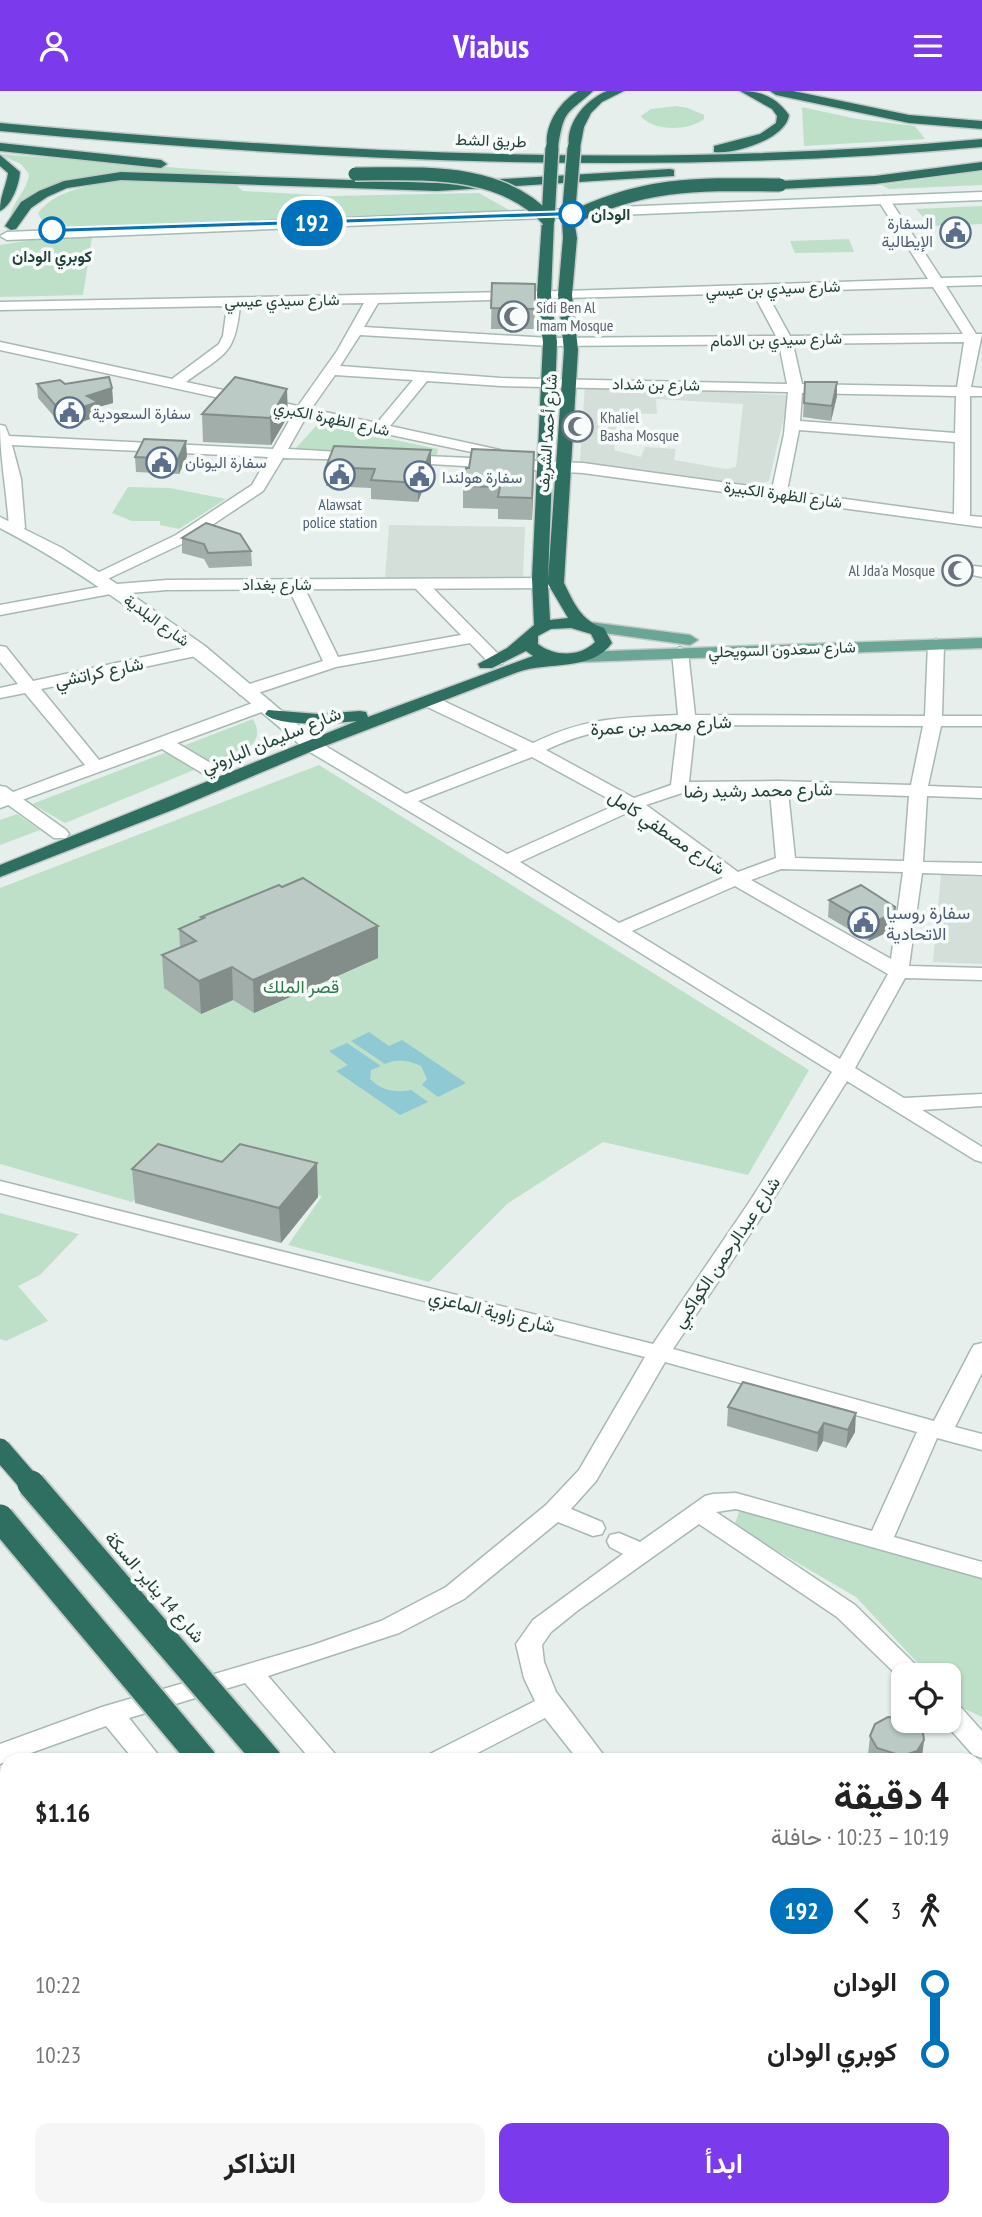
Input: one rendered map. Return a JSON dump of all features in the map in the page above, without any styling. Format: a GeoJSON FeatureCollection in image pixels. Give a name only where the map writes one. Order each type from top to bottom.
{"type":"FeatureCollection","features":[{"type":"Feature","properties":{"kind":"highway","name":"شارع أحمد الشريف"},"geometry":{"type":"LineString","coordinates":[[549,584],[547,464],[550,342],[544,295],[555,126],[563,108],[587,91]]}},
{"type":"Feature","properties":{"kind":"highway","name":"شارع أحمد الشريف"},"geometry":{"type":"LineString","coordinates":[[542,627],[558,525],[564,465],[570,341],[565,295],[570,238],[568,221],[577,126],[586,109],[618,91]]}},
{"type":"Feature","properties":{"kind":"highway"},"geometry":{"type":"LineString","coordinates":[[776,91],[909,119],[982,125]]}},
{"type":"Feature","properties":{"kind":"highway"},"geometry":{"type":"LineString","coordinates":[[602,160],[706,151],[766,136],[779,127],[782,119],[780,110],[748,92]]}},
{"type":"Feature","properties":{"kind":"highway","name":"طريق الشط"},"geometry":{"type":"LineString","coordinates":[[0,127],[195,143],[602,160],[778,157],[982,143]]}},
{"type":"Feature","properties":{"kind":"highway","name":"طريق الشط"},"geometry":{"type":"LineString","coordinates":[[0,138],[135,151],[322,161],[684,172],[867,166],[982,157]]}},
{"type":"Feature","properties":{"kind":"highway"},"geometry":{"type":"LineString","coordinates":[[0,147],[148,163],[472,180],[510,190],[531,200],[548,220]]}},
{"type":"Feature","properties":{"kind":"highway"},"geometry":{"type":"LineString","coordinates":[[0,159],[13,172],[13,182],[0,207]]}},
{"type":"Feature","properties":{"kind":"highway"},"geometry":{"type":"LineString","coordinates":[[568,221],[598,204],[625,194],[656,188],[693,184],[780,185],[875,180],[982,166]]}},
{"type":"Feature","properties":{"kind":"highway"},"geometry":{"type":"LineString","coordinates":[[6,230],[26,205],[43,194],[64,185],[121,176],[437,187],[684,172]]}},
{"type":"Feature","properties":{"kind":"highway"},"geometry":{"type":"LineString","coordinates":[[549,584],[585,626]]}},
{"type":"Feature","properties":{"kind":"highway"},"geometry":{"type":"LineString","coordinates":[[542,627],[561,623],[585,626],[598,631],[604,643],[592,654],[581,657]]}},
{"type":"Feature","properties":{"kind":"highway","name":"شارع سليمان الباروني"},"geometry":{"type":"LineString","coordinates":[[0,871],[169,805],[360,716],[496,660],[528,641],[534,631],[542,627]]}},
{"type":"Feature","properties":{"kind":"highway"},"geometry":{"type":"LineString","coordinates":[[528,641],[530,646],[542,654],[561,658]]}},
{"type":"Feature","properties":{"kind":"highway","name":"شارع سليمان الباروني"},"geometry":{"type":"LineString","coordinates":[[0,858],[212,772],[429,701],[531,661],[581,657]]}},
{"type":"Feature","properties":{"kind":"highway"},"geometry":{"type":"LineString","coordinates":[[269,709],[318,719],[360,716]]}},
{"type":"Feature","properties":{"kind":"highway","name":"شارع 14 يناير- السكة"},"geometry":{"type":"LineString","coordinates":[[0,1448],[262,1753]]}},
{"type":"Feature","properties":{"kind":"highway"},"geometry":{"type":"LineString","coordinates":[[0,1518],[197,1753]]}},
{"type":"Feature","properties":{"kind":"main road","name":"شارع سعدون السويحلي"},"geometry":{"type":"LineString","coordinates":[[585,626],[655,636],[757,644],[982,641]]}},
{"type":"Feature","properties":{"kind":"main road"},"geometry":{"type":"LineString","coordinates":[[655,636],[632,637],[627,642],[634,649],[673,652]]}},
{"type":"Feature","properties":{"kind":"main road","name":"شارع سعدون السويحلي"},"geometry":{"type":"LineString","coordinates":[[581,657],[982,641]]}},
{"type":"Feature","properties":{"kind":"street"},"geometry":{"type":"LineString","coordinates":[[6,230],[77,232],[982,196]]}},
{"type":"Feature","properties":{"kind":"street"},"geometry":{"type":"LineString","coordinates":[[884,200],[937,283],[977,338],[963,392],[962,518]]}},
{"type":"Feature","properties":{"kind":"street","name":"شارع سيدي بن عيسي"},"geometry":{"type":"LineString","coordinates":[[565,295],[982,281]]}},
{"type":"Feature","properties":{"kind":"street"},"geometry":{"type":"LineString","coordinates":[[758,289],[785,338],[796,387],[793,425],[779,493]]}},
{"type":"Feature","properties":{"kind":"street","name":"شارع سيدي عيسي"},"geometry":{"type":"LineString","coordinates":[[6,306],[565,295]]}},
{"type":"Feature","properties":{"kind":"street"},"geometry":{"type":"LineString","coordinates":[[99,578],[182,538],[258,488],[300,413],[356,331],[373,299]]}},
{"type":"Feature","properties":{"kind":"street"},"geometry":{"type":"LineString","coordinates":[[176,383],[225,346],[230,336],[234,300]]}},
{"type":"Feature","properties":{"kind":"street"},"geometry":{"type":"LineString","coordinates":[[0,324],[9,313],[6,306]]}},
{"type":"Feature","properties":{"kind":"street","name":"شارع سيدي بن الامام"},"geometry":{"type":"LineString","coordinates":[[356,331],[550,342],[977,338]]}},
{"type":"Feature","properties":{"kind":"street","name":"شارع الظهرة الكبري"},"geometry":{"type":"LineString","coordinates":[[0,346],[176,383],[300,413],[381,428],[489,458]]}},
{"type":"Feature","properties":{"kind":"street","name":"شارع بن شداد"},"geometry":{"type":"LineString","coordinates":[[331,370],[549,383],[982,392]]}},
{"type":"Feature","properties":{"kind":"street"},"geometry":{"type":"LineString","coordinates":[[381,428],[423,377]]}},
{"type":"Feature","properties":{"kind":"street"},"geometry":{"type":"LineString","coordinates":[[793,425],[963,443],[982,449]]}},
{"type":"Feature","properties":{"kind":"street"},"geometry":{"type":"LineString","coordinates":[[17,529],[13,479],[2,436],[377,458],[489,458]]}},
{"type":"Feature","properties":{"kind":"street","name":"شارع الظهرة الكبيرة"},"geometry":{"type":"LineString","coordinates":[[489,458],[564,465],[982,522]]}},
{"type":"Feature","properties":{"kind":"street","name":"شارع البلدية"},"geometry":{"type":"LineString","coordinates":[[0,522],[17,529],[115,589],[198,650],[306,741],[619,930],[982,1156]]}},
{"type":"Feature","properties":{"kind":"street"},"geometry":{"type":"LineString","coordinates":[[294,583],[333,663]]}},
{"type":"Feature","properties":{"kind":"street"},"geometry":{"type":"LineString","coordinates":[[420,584],[471,638],[496,660]]}},
{"type":"Feature","properties":{"kind":"street","name":"شارع بغداد"},"geometry":{"type":"LineString","coordinates":[[0,610],[115,589],[167,585],[549,584]]}},
{"type":"Feature","properties":{"kind":"street"},"geometry":{"type":"LineString","coordinates":[[246,691],[333,663],[471,638]]}},
{"type":"Feature","properties":{"kind":"street","name":"شارع عبدالرحمن الكواكبي"},"geometry":{"type":"LineString","coordinates":[[3,1753],[111,1714],[251,1673],[390,1627],[455,1593],[555,1511],[588,1475],[659,1353],[844,1071],[899,972],[913,867],[918,792],[933,722],[936,644]]}},
{"type":"Feature","properties":{"kind":"street","name":"شارع كراتشي"},"geometry":{"type":"LineString","coordinates":[[0,693],[198,650]]}},
{"type":"Feature","properties":{"kind":"street"},"geometry":{"type":"LineString","coordinates":[[0,651],[96,766]]}},
{"type":"Feature","properties":{"kind":"street"},"geometry":{"type":"LineString","coordinates":[[673,652],[687,720],[680,788]]}},
{"type":"Feature","properties":{"kind":"street","name":"شارع مصطفي كامل"},"geometry":{"type":"LineString","coordinates":[[429,701],[533,750],[632,804],[736,879],[899,972]]}},
{"type":"Feature","properties":{"kind":"street"},"geometry":{"type":"LineString","coordinates":[[4,798],[163,742],[269,709]]}},
{"type":"Feature","properties":{"kind":"street","name":"شارع محمد بن عمرة"},"geometry":{"type":"LineString","coordinates":[[404,801],[533,750],[570,732],[593,726],[687,720],[982,721]]}},
{"type":"Feature","properties":{"kind":"street"},"geometry":{"type":"LineString","coordinates":[[163,742],[212,772]]}},
{"type":"Feature","properties":{"kind":"street"},"geometry":{"type":"LineString","coordinates":[[778,786],[786,862]]}},
{"type":"Feature","properties":{"kind":"street","name":"شارع محمد رشيد رضا"},"geometry":{"type":"LineString","coordinates":[[506,861],[632,804],[680,788],[778,786],[982,793]]}},
{"type":"Feature","properties":{"kind":"street"},"geometry":{"type":"LineString","coordinates":[[4,798],[60,834]]}},
{"type":"Feature","properties":{"kind":"street"},"geometry":{"type":"LineString","coordinates":[[619,930],[736,879],[786,862],[982,869]]}},
{"type":"Feature","properties":{"kind":"street"},"geometry":{"type":"LineString","coordinates":[[899,972],[982,974]]}},
{"type":"Feature","properties":{"kind":"street"},"geometry":{"type":"LineString","coordinates":[[898,1105],[982,1100]]}},
{"type":"Feature","properties":{"kind":"street","name":"شارع زاوية الماعزي"},"geometry":{"type":"LineString","coordinates":[[0,1187],[659,1353],[982,1442]]}},
{"type":"Feature","properties":{"kind":"street"},"geometry":{"type":"LineString","coordinates":[[880,1541],[935,1429],[982,1350]]}},
{"type":"Feature","properties":{"kind":"street"},"geometry":{"type":"LineString","coordinates":[[588,1753],[548,1705],[531,1668],[529,1644],[542,1626],[568,1605],[699,1511],[719,1500],[736,1501],[982,1570]]}},
{"type":"Feature","properties":{"kind":"street"},"geometry":{"type":"LineString","coordinates":[[555,1511],[593,1528]]}},
{"type":"Feature","properties":{"kind":"street"},"geometry":{"type":"LineString","coordinates":[[699,1511],[846,1611],[900,1663]]}},
{"type":"Feature","properties":{"kind":"street"},"geometry":{"type":"LineString","coordinates":[[619,1541],[641,1553]]}},
{"type":"Feature","properties":{"kind":"street"},"geometry":{"type":"LineString","coordinates":[[251,1673],[321,1753]]}},
{"type":"Feature","properties":{"kind":"street"},"geometry":{"type":"LineString","coordinates":[[455,1753],[548,1705]]}},
{"type":"Feature","properties":{"kind":"street"},"geometry":{"type":"LineString","coordinates":[[111,1714],[143,1753]]}},
{"type":"Feature","properties":{"kind":"street"},"geometry":{"type":"LineString","coordinates":[[961,1725],[982,1749]]}},
{"type":"Feature","properties":{"kind":"shaded area"},"geometry":{"type":"Polygon","coordinates":[[[585,385],[789,395],[769,481],[749,487],[580,462],[585,385]],[[656,399],[657,414],[618,413],[614,450],[641,457],[645,447],[676,449],[674,460],[726,469],[736,467],[743,404],[656,399]]]}},
{"type":"Feature","properties":{"kind":"shaded area"},"geometry":{"type":"Polygon","coordinates":[[[389,525],[525,527],[523,577],[515,580],[385,579],[389,525]]]}},
{"type":"Feature","properties":{"kind":"shaded area"},"geometry":{"type":"Polygon","coordinates":[[[941,875],[982,877],[982,964],[933,962],[941,875]]]}},
{"type":"Feature","properties":{"kind":"green space"},"geometry":{"type":"Polygon","coordinates":[[[676,106],[704,115],[704,119],[690,126],[671,128],[654,125],[641,116],[651,109],[676,106]]]}},
{"type":"Feature","properties":{"kind":"green space"},"geometry":{"type":"Polygon","coordinates":[[[802,107],[857,119],[915,126],[925,139],[804,146],[802,107]]]}},
{"type":"Feature","properties":{"kind":"green space"},"geometry":{"type":"Polygon","coordinates":[[[0,155],[244,173],[111,175],[66,183],[10,217],[26,186],[29,174],[21,164],[0,155]]]}},
{"type":"Feature","properties":{"kind":"green space"},"geometry":{"type":"Polygon","coordinates":[[[982,171],[982,185],[889,189],[882,185],[982,171]]]}},
{"type":"Feature","properties":{"kind":"green space"},"geometry":{"type":"Polygon","coordinates":[[[135,179],[236,185],[243,191],[332,196],[479,193],[518,215],[140,228],[62,228],[41,219],[38,213],[57,197],[70,191],[96,184],[135,179]]]}},
{"type":"Feature","properties":{"kind":"green space"},"geometry":{"type":"Polygon","coordinates":[[[982,206],[982,224],[931,226],[916,209],[982,206]]]}},
{"type":"Feature","properties":{"kind":"green space"},"geometry":{"type":"Polygon","coordinates":[[[92,237],[83,295],[0,297],[0,245],[44,238],[92,237]]]}},
{"type":"Feature","properties":{"kind":"green space"},"geometry":{"type":"Polygon","coordinates":[[[849,239],[854,252],[795,253],[790,241],[849,239]]]}},
{"type":"Feature","properties":{"kind":"green space"},"geometry":{"type":"Polygon","coordinates":[[[318,424],[438,449],[436,460],[294,450],[318,424]]]}},
{"type":"Feature","properties":{"kind":"green space"},"geometry":{"type":"Polygon","coordinates":[[[128,487],[170,488],[226,499],[179,529],[160,525],[160,521],[132,521],[112,513],[128,487]]]}},
{"type":"Feature","properties":{"kind":"green space"},"geometry":{"type":"Polygon","coordinates":[[[253,719],[257,734],[250,747],[65,823],[32,804],[253,719]]]}},
{"type":"Feature","properties":{"kind":"green space","name":"قصر الملك"},"geometry":{"type":"Polygon","coordinates":[[[319,765],[809,1070],[748,1175],[603,1142],[507,1204],[429,1282],[288,1245],[322,1196],[241,1176],[159,1176],[132,1202],[0,1164],[0,888],[319,765]]]}},
{"type":"Feature","properties":{"kind":"green space"},"geometry":{"type":"Polygon","coordinates":[[[17,814],[40,830],[0,845],[0,820],[17,814]]]}},
{"type":"Feature","properties":{"kind":"green space"},"geometry":{"type":"Polygon","coordinates":[[[0,1213],[79,1234],[40,1275],[18,1286],[48,1321],[6,1341],[0,1339],[0,1213]]]}},
{"type":"Feature","properties":{"kind":"green space"},"geometry":{"type":"Polygon","coordinates":[[[740,1509],[982,1577],[982,1717],[961,1707],[961,1663],[918,1663],[856,1597],[734,1526],[740,1509]]]}},
{"type":"Feature","properties":{"kind":"water"},"geometry":{"type":"Polygon","coordinates":[[[369,1032],[389,1046],[402,1040],[466,1083],[438,1097],[422,1085],[427,1079],[421,1066],[403,1061],[385,1064],[351,1041],[369,1032]]]}},
{"type":"Feature","properties":{"kind":"water"},"geometry":{"type":"Polygon","coordinates":[[[347,1043],[381,1066],[371,1070],[370,1079],[379,1086],[389,1090],[411,1090],[428,1102],[400,1115],[336,1071],[348,1065],[329,1051],[347,1043]]]}},
{"type":"Feature","properties":{"kind":"building"},"geometry":{"type":"Polygon","coordinates":[[[492,283],[535,284],[535,309],[491,308],[492,283]]]}},
{"type":"Feature","properties":{"kind":"building"},"geometry":{"type":"Polygon","coordinates":[[[109,377],[112,388],[87,396],[98,402],[71,411],[56,406],[37,384],[60,380],[65,384],[109,377]]]}},
{"type":"Feature","properties":{"kind":"building"},"geometry":{"type":"Polygon","coordinates":[[[235,377],[287,389],[270,418],[202,414],[235,377]]]}},
{"type":"Feature","properties":{"kind":"building"},"geometry":{"type":"Polygon","coordinates":[[[805,382],[837,382],[832,406],[804,403],[805,382]]]}},
{"type":"Feature","properties":{"kind":"building"},"geometry":{"type":"Polygon","coordinates":[[[144,439],[186,441],[178,459],[135,457],[144,439]]]}},
{"type":"Feature","properties":{"kind":"building"},"geometry":{"type":"Polygon","coordinates":[[[334,446],[431,450],[418,483],[371,480],[375,469],[326,467],[334,446]]]}},
{"type":"Feature","properties":{"kind":"building"},"geometry":{"type":"Polygon","coordinates":[[[472,449],[534,452],[532,498],[498,497],[500,487],[463,486],[472,449]]]}},
{"type":"Feature","properties":{"kind":"building"},"geometry":{"type":"Polygon","coordinates":[[[206,523],[240,534],[251,551],[208,553],[204,544],[182,538],[206,523]]]}},
{"type":"Feature","properties":{"kind":"building"},"geometry":{"type":"Polygon","coordinates":[[[303,878],[378,926],[253,980],[232,967],[199,981],[162,955],[196,941],[179,929],[204,918],[201,917],[303,878]]]}},
{"type":"Feature","properties":{"kind":"building"},"geometry":{"type":"Polygon","coordinates":[[[861,885],[895,907],[894,913],[870,924],[829,900],[861,885]]]}},
{"type":"Feature","properties":{"kind":"building"},"geometry":{"type":"Polygon","coordinates":[[[158,1144],[222,1162],[240,1144],[317,1163],[279,1208],[132,1169],[158,1144]]]}},
{"type":"Feature","properties":{"kind":"building"},"geometry":{"type":"Polygon","coordinates":[[[743,1382],[856,1413],[848,1430],[824,1423],[818,1433],[728,1407],[743,1382]]]}},
{"type":"Feature","properties":{"kind":"building"},"geometry":{"type":"Polygon","coordinates":[[[888,1717],[891,1717],[891,1733],[923,1733],[924,1740],[917,1751],[893,1753],[877,1748],[870,1736],[875,1724],[888,1717]]]}},
{"type":"Feature","properties":{"kind":"bus line","name":"192"},"geometry":{"type":"LineString","coordinates":[[52,230],[77,232],[572,214]]}},
{"type":"Feature","properties":{"kind":"place","name":"الودان"},"geometry":{"type":"Point","coordinates":[572,214]}},
{"type":"Feature","properties":{"kind":"place","name":"كوبري الودان"},"geometry":{"type":"Point","coordinates":[52,230]}},
{"type":"Feature","properties":{"kind":"place","name":"السفارة الإيطالية"},"geometry":{"type":"Point","coordinates":[956,232]}},
{"type":"Feature","properties":{"kind":"place","name":"Sidi Ben Al Imam Mosque"},"geometry":{"type":"Point","coordinates":[513,316]}},
{"type":"Feature","properties":{"kind":"place","name":"سفارة السعودية"},"geometry":{"type":"Point","coordinates":[69,413]}},
{"type":"Feature","properties":{"kind":"place","name":"Khaliel Basha Mosque"},"geometry":{"type":"Point","coordinates":[577,426]}},
{"type":"Feature","properties":{"kind":"place","name":"سفارة اليونان"},"geometry":{"type":"Point","coordinates":[162,462]}},
{"type":"Feature","properties":{"kind":"place","name":"Alawsat police station"},"geometry":{"type":"Point","coordinates":[340,475]}},
{"type":"Feature","properties":{"kind":"place","name":"سفارة هولندا"},"geometry":{"type":"Point","coordinates":[419,477]}},
{"type":"Feature","properties":{"kind":"place","name":"Al Jda'a Mosque"},"geometry":{"type":"Point","coordinates":[958,570]}},
{"type":"Feature","properties":{"kind":"place","name":"سفارة روسيا الاتحادية"},"geometry":{"type":"Point","coordinates":[863,922]}}]}
